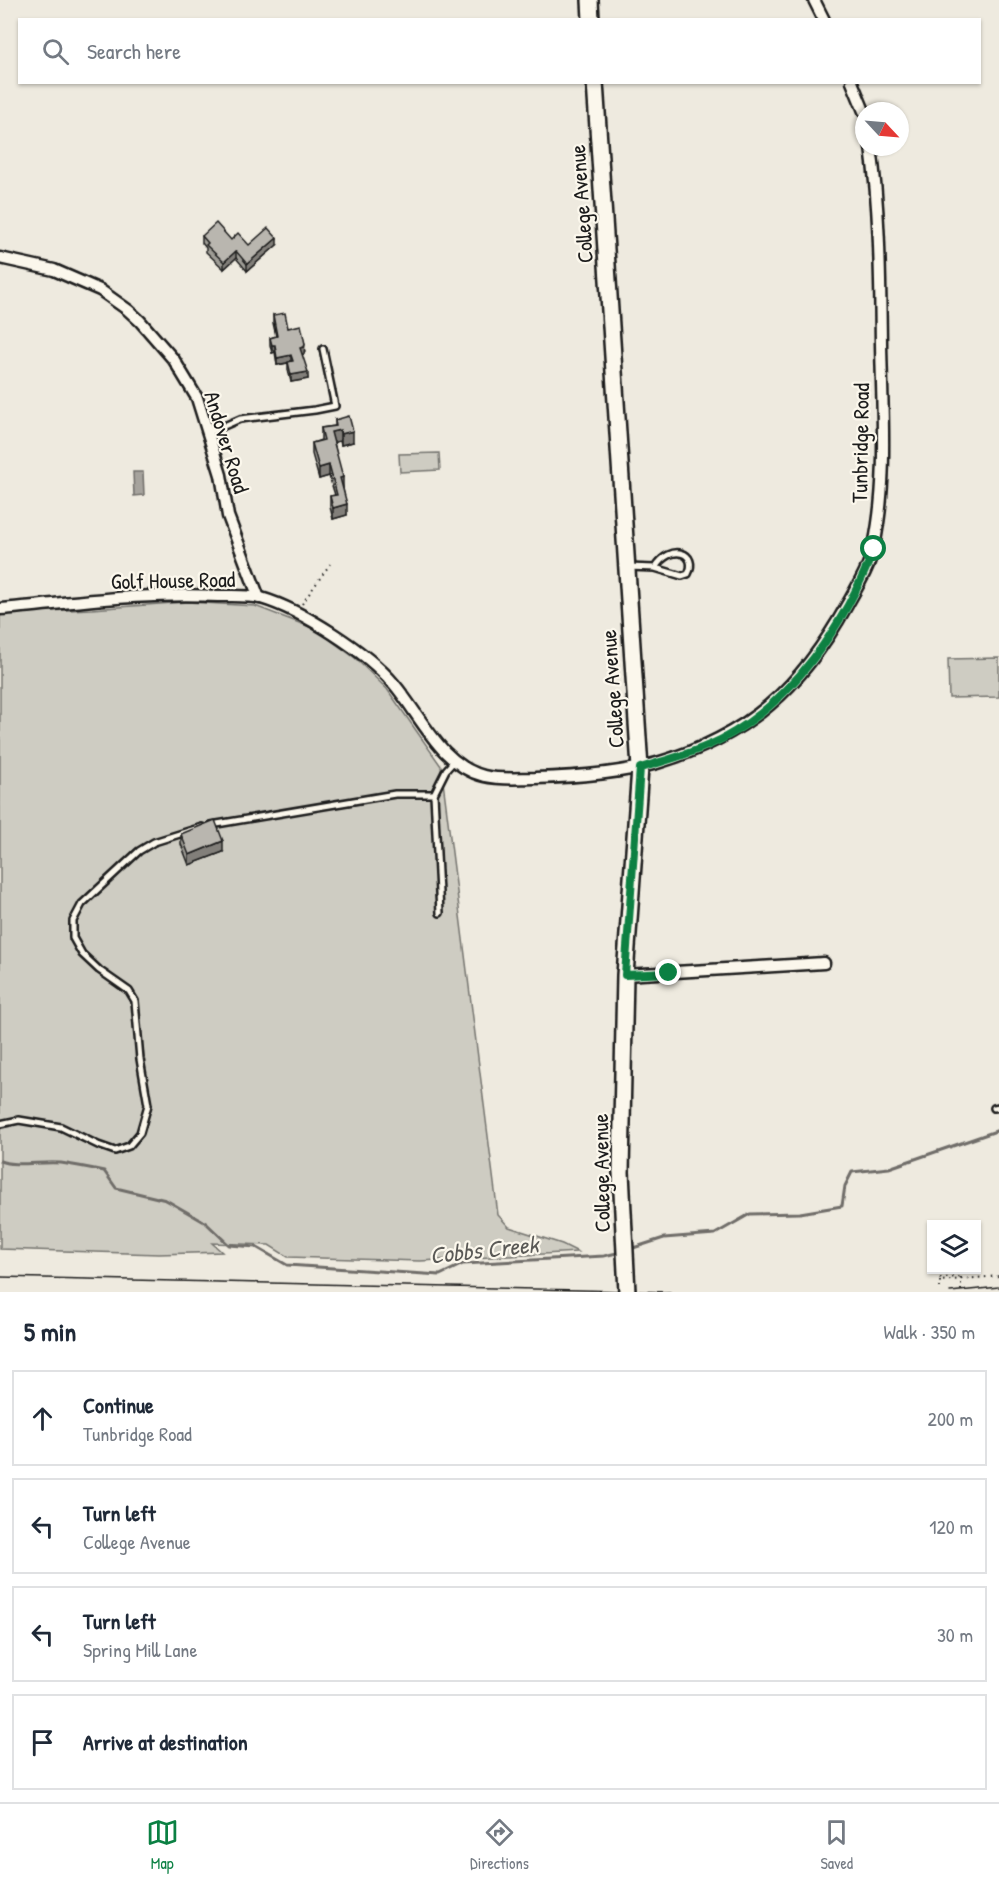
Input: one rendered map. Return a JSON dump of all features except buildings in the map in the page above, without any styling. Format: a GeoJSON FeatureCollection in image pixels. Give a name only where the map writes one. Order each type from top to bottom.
{"type":"FeatureCollection","features":[{"type":"Feature","properties":{"kind":"main road"},"geometry":{"type":"LineString","coordinates":[[590,0],[591,18]]}},
{"type":"Feature","properties":{"kind":"main road","name":"College Avenue"},"geometry":{"type":"LineString","coordinates":[[595,84],[640,768],[625,975],[621,1172],[627,1292]]}},
{"type":"Feature","properties":{"kind":"street"},"geometry":{"type":"LineString","coordinates":[[814,0],[823,18]]}},
{"type":"Feature","properties":{"kind":"street"},"geometry":{"type":"LineString","coordinates":[[853,84],[860,102]]}},
{"type":"Feature","properties":{"kind":"street","name":"Tunbridge Road"},"geometry":{"type":"LineString","coordinates":[[640,768],[681,756],[722,739],[752,721],[766,708],[813,660],[866,569],[874,549],[883,460],[879,225],[871,156]]}},
{"type":"Feature","properties":{"kind":"street","name":"Andover Road"},"geometry":{"type":"LineString","coordinates":[[0,258],[70,276],[100,290],[128,310],[151,332],[184,375],[197,398],[221,475],[228,516],[259,598]]}},
{"type":"Feature","properties":{"kind":"street","name":"Golf House Road"},"geometry":{"type":"LineString","coordinates":[[0,609],[182,594],[259,598],[295,613],[339,638],[376,666],[394,684],[445,752],[470,770],[484,776],[509,778],[570,777],[640,768]]}},
{"type":"Feature","properties":{"kind":"street"},"geometry":{"type":"LineString","coordinates":[[625,975],[824,963]]}},
{"type":"Feature","properties":{"kind":"lane"},"geometry":{"type":"LineString","coordinates":[[208,433],[240,419],[335,406],[323,349]]}},
{"type":"Feature","properties":{"kind":"lane"},"geometry":{"type":"LineString","coordinates":[[627,567],[655,568],[682,576],[688,574],[691,568],[689,560],[682,553],[673,552],[664,557],[655,568]]}},
{"type":"Feature","properties":{"kind":"lane"},"geometry":{"type":"LineString","coordinates":[[440,913],[434,794],[438,782],[455,760]]}},
{"type":"Feature","properties":{"kind":"lane"},"geometry":{"type":"LineString","coordinates":[[0,1124],[19,1120],[61,1127],[98,1146],[115,1151],[129,1146],[140,1133],[148,1105],[140,1059],[135,1001],[129,991],[99,970],[82,954],[73,938],[72,929],[73,921],[82,904],[139,851],[154,842],[195,828],[395,794],[434,794]]}},
{"type":"Feature","properties":{"kind":"path"},"geometry":{"type":"LineString","coordinates":[[295,613],[330,564]]}},
{"type":"Feature","properties":{"kind":"path"},"geometry":{"type":"LineString","coordinates":[[940,1281],[999,1276]]}},
{"type":"Feature","properties":{"kind":"path"},"geometry":{"type":"LineString","coordinates":[[940,1288],[940,1278],[961,1277],[961,1292]]}},
{"type":"Feature","properties":{"kind":"shaded area"},"geometry":{"type":"Polygon","coordinates":[[[439,453],[440,470],[400,472],[399,454],[439,453]]]}},
{"type":"Feature","properties":{"kind":"shaded area"},"geometry":{"type":"Polygon","coordinates":[[[133,472],[143,472],[144,495],[134,496],[133,472]]]}},
{"type":"Feature","properties":{"kind":"shaded area"},"geometry":{"type":"Polygon","coordinates":[[[187,602],[255,606],[315,629],[355,658],[387,689],[441,766],[498,1215],[509,1227],[562,1244],[578,1252],[420,1261],[288,1257],[269,1245],[212,1243],[222,1252],[159,1254],[0,1249],[0,613],[187,602]]]}},
{"type":"Feature","properties":{"kind":"shaded area"},"geometry":{"type":"Polygon","coordinates":[[[999,658],[999,697],[949,698],[948,659],[999,658]]]}},
{"type":"Feature","properties":{"kind":"waterway","name":"Cobbs Creek"},"geometry":{"type":"LineString","coordinates":[[630,1249],[664,1238],[715,1234],[750,1214],[800,1213],[842,1206],[845,1186],[852,1172],[889,1168],[999,1130]]}},
{"type":"Feature","properties":{"kind":"waterway","name":"Cobbs Creek"},"geometry":{"type":"LineString","coordinates":[[0,1161],[13,1164],[61,1163],[104,1171],[116,1188],[166,1200],[206,1223],[229,1245],[256,1247],[287,1265],[440,1275],[463,1264],[604,1256],[621,1252]]}},
{"type":"Feature","properties":{"kind":"tram line"},"geometry":{"type":"LineString","coordinates":[[0,1277],[670,1292]]}},
{"type":"Feature","properties":{"kind":"tram line"},"geometry":{"type":"LineString","coordinates":[[950,1292],[999,1287]]}},
{"type":"Feature","properties":{"kind":"route"},"geometry":{"type":"LineString","coordinates":[[669,973],[625,975],[640,768],[681,756],[722,739],[760,714],[813,660],[848,603],[874,549]]}}]}
